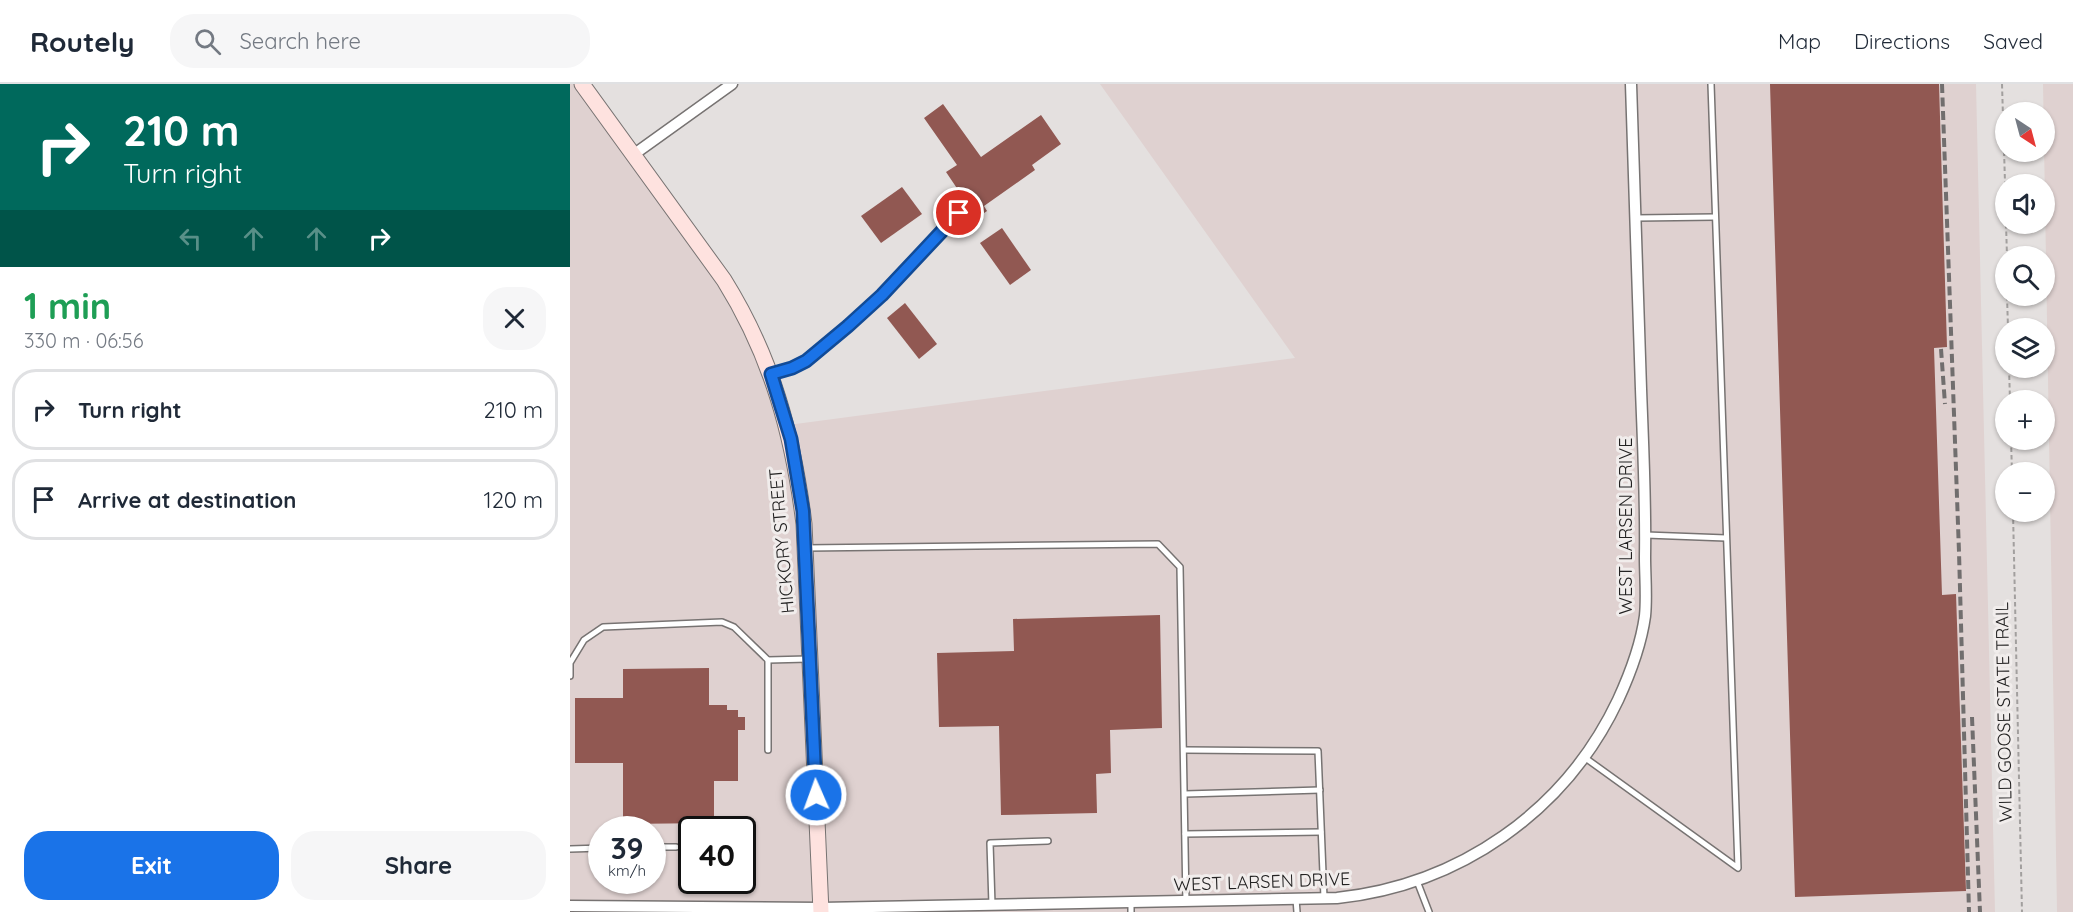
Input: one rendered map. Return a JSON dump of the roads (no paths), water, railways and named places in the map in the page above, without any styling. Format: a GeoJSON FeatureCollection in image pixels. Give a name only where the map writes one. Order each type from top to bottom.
{"type":"FeatureCollection","features":[{"type":"Feature","properties":{"kind":"street","name":"HICKORY STREET"},"geometry":{"type":"LineString","coordinates":[[582,84],[724,280],[750,326],[771,374],[784,416],[795,456],[801,494],[821,910]]}},
{"type":"Feature","properties":{"kind":"street"},"geometry":{"type":"LineString","coordinates":[[633,155],[732,84]]}},
{"type":"Feature","properties":{"kind":"street","name":"WEST LARSEN DRIVE"},"geometry":{"type":"LineString","coordinates":[[570,906],[625,909],[821,910],[992,905],[1131,907],[1186,902],[1324,899],[1367,894],[1417,881],[1468,859],[1509,833],[1545,803],[1584,757],[1612,713],[1629,674],[1645,614],[1646,535],[1631,84]]}},
{"type":"Feature","properties":{"kind":"lane"},"geometry":{"type":"LineString","coordinates":[[1584,757],[1738,868],[1711,84]]}},
{"type":"Feature","properties":{"kind":"lane"},"geometry":{"type":"LineString","coordinates":[[771,374],[806,361],[848,326],[882,295],[959,213]]}},
{"type":"Feature","properties":{"kind":"lane"},"geometry":{"type":"LineString","coordinates":[[1636,218],[1715,217]]}},
{"type":"Feature","properties":{"kind":"lane"},"geometry":{"type":"LineString","coordinates":[[1646,535],[1726,538]]}},
{"type":"Feature","properties":{"kind":"lane"},"geometry":{"type":"LineString","coordinates":[[805,548],[1158,544],[1180,567],[1186,902]]}},
{"type":"Feature","properties":{"kind":"lane"},"geometry":{"type":"LineString","coordinates":[[570,676],[570,663],[584,640],[603,627],[722,622],[734,627],[768,660],[810,659]]}},
{"type":"Feature","properties":{"kind":"lane"},"geometry":{"type":"LineString","coordinates":[[768,660],[768,750]]}},
{"type":"Feature","properties":{"kind":"lane"},"geometry":{"type":"LineString","coordinates":[[1185,750],[1318,751],[1324,899]]}},
{"type":"Feature","properties":{"kind":"lane"},"geometry":{"type":"LineString","coordinates":[[1185,794],[1320,790]]}},
{"type":"Feature","properties":{"kind":"lane"},"geometry":{"type":"LineString","coordinates":[[1185,834],[1322,832]]}},
{"type":"Feature","properties":{"kind":"lane"},"geometry":{"type":"LineString","coordinates":[[992,905],[990,843],[1048,841]]}},
{"type":"Feature","properties":{"kind":"lane"},"geometry":{"type":"LineString","coordinates":[[666,847],[676,847]]}},
{"type":"Feature","properties":{"kind":"lane"},"geometry":{"type":"LineString","coordinates":[[570,849],[588,848]]}},
{"type":"Feature","properties":{"kind":"lane"},"geometry":{"type":"LineString","coordinates":[[1417,881],[1429,912]]}},
{"type":"Feature","properties":{"kind":"lane"},"geometry":{"type":"LineString","coordinates":[[1296,900],[1298,912]]}},
{"type":"Feature","properties":{"kind":"railway"},"geometry":{"type":"LineString","coordinates":[[1942,84],[1969,912]]}},
{"type":"Feature","properties":{"kind":"railway"},"geometry":{"type":"LineString","coordinates":[[1941,349],[1945,404]]}},
{"type":"Feature","properties":{"kind":"railway"},"geometry":{"type":"LineString","coordinates":[[1972,717],[1980,912]]}}]}
